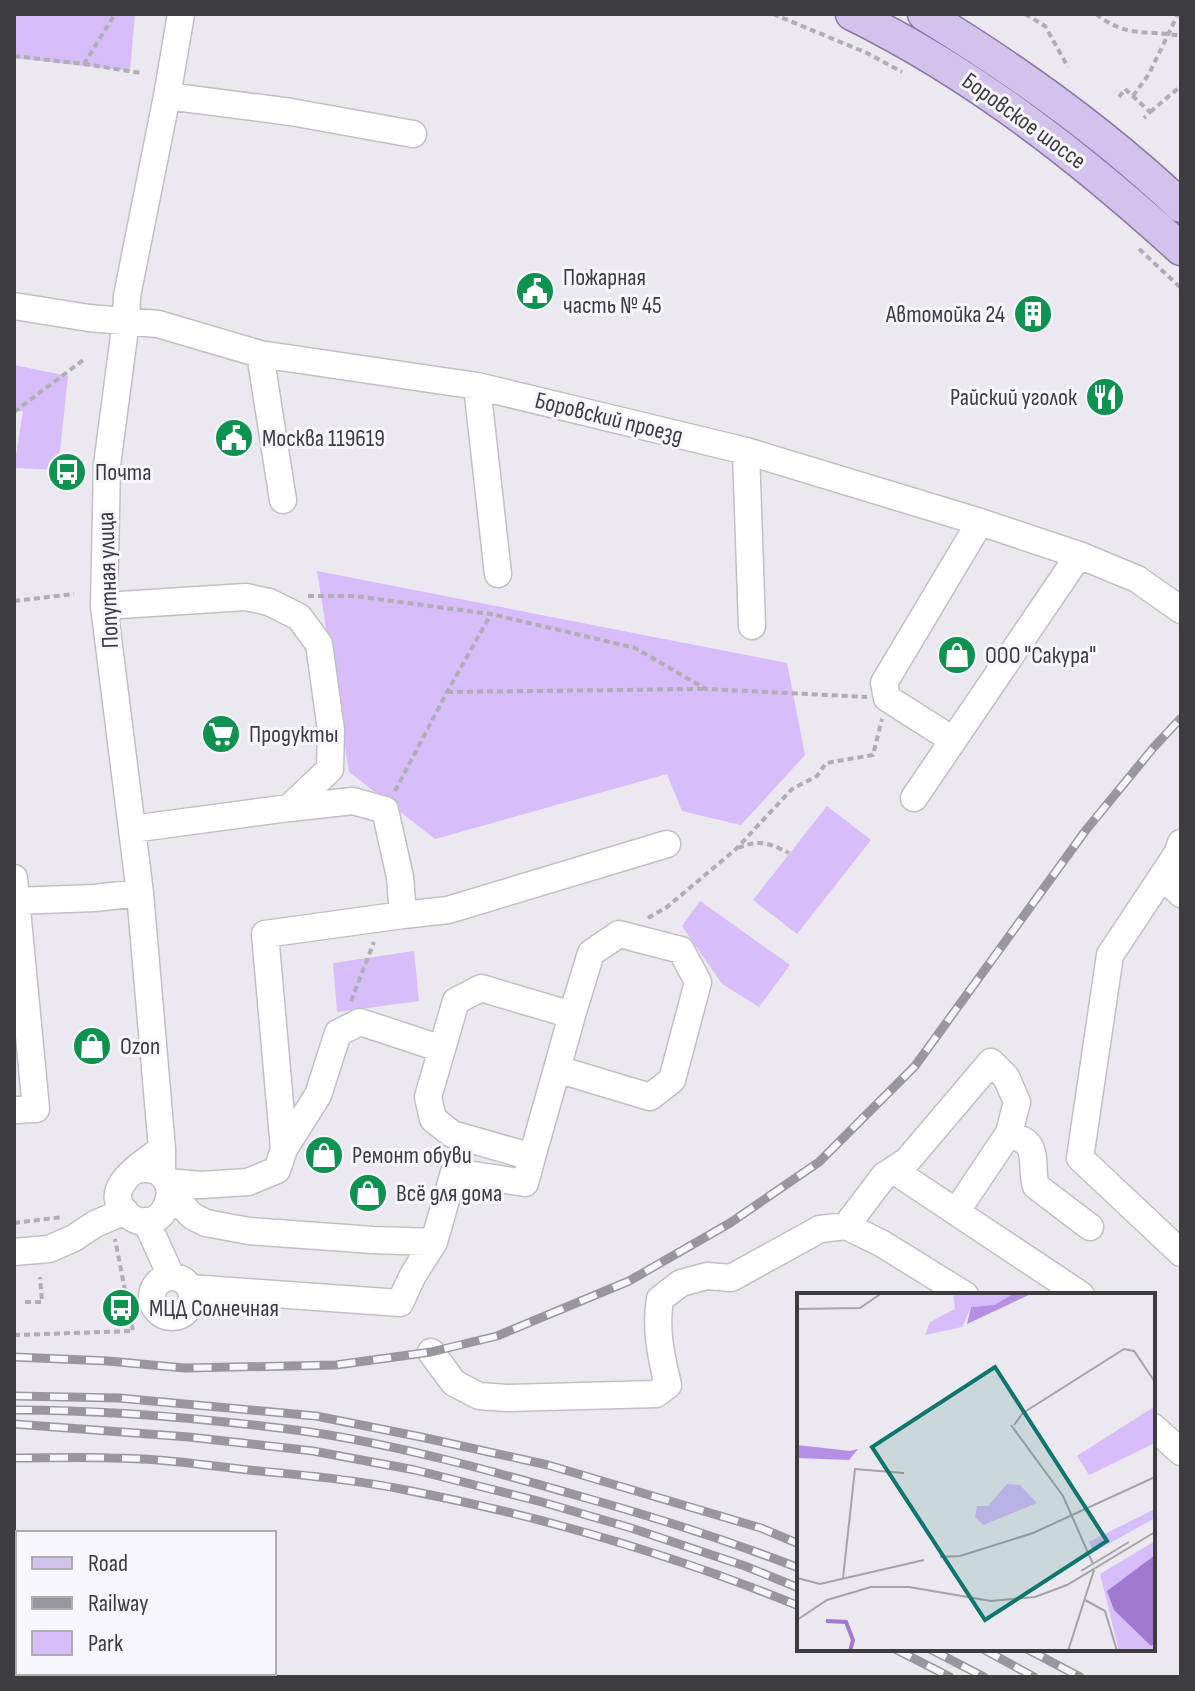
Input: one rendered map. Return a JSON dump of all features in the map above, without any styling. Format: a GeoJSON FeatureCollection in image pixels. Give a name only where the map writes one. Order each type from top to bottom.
{"type":"FeatureCollection","features":[{"type":"Feature","properties":{"kind":"main road","name":"Боровское шоссе"},"geometry":{"type":"LineString","coordinates":[[852,14],[930,55],[1026,120],[1105,181],[1181,249]]}},
{"type":"Feature","properties":{"kind":"main road","name":"Боровское шоссе"},"geometry":{"type":"LineString","coordinates":[[924,14],[983,51],[1110,142],[1181,206]]}},
{"type":"Feature","properties":{"kind":"street","name":"Попутная улица"},"geometry":{"type":"LineString","coordinates":[[160,1174],[140,893],[104,606],[107,465],[127,296],[181,14]]}},
{"type":"Feature","properties":{"kind":"street"},"geometry":{"type":"LineString","coordinates":[[167,96],[291,112],[413,134]]}},
{"type":"Feature","properties":{"kind":"street","name":"Боровский проезд"},"geometry":{"type":"LineString","coordinates":[[14,306],[89,318],[158,324],[260,354],[477,386],[746,451],[1079,555],[1137,579],[1181,610]]}},
{"type":"Feature","properties":{"kind":"street"},"geometry":{"type":"LineString","coordinates":[[260,354],[283,500]]}},
{"type":"Feature","properties":{"kind":"street"},"geometry":{"type":"LineString","coordinates":[[477,386],[498,574]]}},
{"type":"Feature","properties":{"kind":"street"},"geometry":{"type":"LineString","coordinates":[[746,451],[752,626]]}},
{"type":"Feature","properties":{"kind":"street"},"geometry":{"type":"LineString","coordinates":[[953,740],[887,698],[884,683],[980,522]]}},
{"type":"Feature","properties":{"kind":"street"},"geometry":{"type":"LineString","coordinates":[[914,798],[1079,555]]}},
{"type":"Feature","properties":{"kind":"street"},"geometry":{"type":"LineString","coordinates":[[104,606],[246,597],[269,602],[299,617],[319,644],[331,730],[330,769],[289,808]]}},
{"type":"Feature","properties":{"kind":"street"},"geometry":{"type":"LineString","coordinates":[[132,829],[353,801],[385,810],[400,877],[393,917]]}},
{"type":"Feature","properties":{"kind":"street"},"geometry":{"type":"LineString","coordinates":[[1181,843],[1172,885],[1110,955],[1080,1158],[1181,1253]]}},
{"type":"Feature","properties":{"kind":"street"},"geometry":{"type":"LineString","coordinates":[[284,1149],[265,934],[448,910],[667,844]]}},
{"type":"Feature","properties":{"kind":"street"},"geometry":{"type":"LineString","coordinates":[[14,1110],[36,1109],[15,893],[94,898],[140,893]]}},
{"type":"Feature","properties":{"kind":"street"},"geometry":{"type":"LineString","coordinates":[[442,1049],[360,1022],[338,1033],[318,1095],[284,1149],[277,1170],[248,1182],[201,1185],[160,1174],[125,1177],[119,1189],[120,1203],[136,1216],[181,1282],[400,1303],[434,1242],[454,1172],[525,1183],[572,1015],[591,953],[619,934],[681,950],[698,982],[672,1080],[650,1097],[557,1069]]}},
{"type":"Feature","properties":{"kind":"street"},"geometry":{"type":"LineString","coordinates":[[532,1157],[452,1134],[433,1119],[428,1097],[456,1001],[481,988],[572,1015]]}},
{"type":"Feature","properties":{"kind":"street"},"geometry":{"type":"LineString","coordinates":[[846,1226],[884,1176],[907,1161],[991,1062],[1006,1077],[1017,1102],[1009,1133],[956,1212]]}},
{"type":"Feature","properties":{"kind":"street"},"geometry":{"type":"LineString","coordinates":[[1009,1133],[1027,1143],[1034,1156],[1032,1176],[1036,1186],[1090,1227]]}},
{"type":"Feature","properties":{"kind":"street"},"geometry":{"type":"LineString","coordinates":[[893,1170],[1078,1293]]}},
{"type":"Feature","properties":{"kind":"street"},"geometry":{"type":"LineString","coordinates":[[14,1252],[49,1249],[95,1224],[136,1216],[159,1216],[170,1199],[160,1174]]}},
{"type":"Feature","properties":{"kind":"street"},"geometry":{"type":"LineString","coordinates":[[160,1174],[192,1216],[206,1223],[249,1231],[434,1242]]}},
{"type":"Feature","properties":{"kind":"street"},"geometry":{"type":"LineString","coordinates":[[431,1352],[454,1383],[479,1396],[656,1394],[668,1385],[659,1345],[657,1317],[660,1299],[681,1283],[707,1276],[731,1278],[820,1229],[846,1226],[881,1243],[962,1293]]}},
{"type":"Feature","properties":{"kind":"street"},"geometry":{"type":"LineString","coordinates":[[1155,1429],[1181,1452]]}},
{"type":"Feature","properties":{"kind":"path"},"geometry":{"type":"LineString","coordinates":[[84,64],[115,14]]}},
{"type":"Feature","properties":{"kind":"path"},"geometry":{"type":"LineString","coordinates":[[773,14],[867,53],[905,74]]}},
{"type":"Feature","properties":{"kind":"path"},"geometry":{"type":"LineString","coordinates":[[1025,14],[1045,26],[1068,67]]}},
{"type":"Feature","properties":{"kind":"path"},"geometry":{"type":"LineString","coordinates":[[1096,14],[1110,25],[1137,33],[1181,36]]}},
{"type":"Feature","properties":{"kind":"path"},"geometry":{"type":"LineString","coordinates":[[1133,96],[1149,74],[1178,14]]}},
{"type":"Feature","properties":{"kind":"path"},"geometry":{"type":"LineString","coordinates":[[14,56],[141,73]]}},
{"type":"Feature","properties":{"kind":"path"},"geometry":{"type":"LineString","coordinates":[[1144,118],[1181,86]]}},
{"type":"Feature","properties":{"kind":"path"},"geometry":{"type":"LineString","coordinates":[[1119,97],[1125,89],[1150,112]]}},
{"type":"Feature","properties":{"kind":"path"},"geometry":{"type":"LineString","coordinates":[[1136,246],[1181,288]]}},
{"type":"Feature","properties":{"kind":"path"},"geometry":{"type":"LineString","coordinates":[[14,412],[86,358]]}},
{"type":"Feature","properties":{"kind":"path"},"geometry":{"type":"LineString","coordinates":[[14,601],[74,594]]}},
{"type":"Feature","properties":{"kind":"path"},"geometry":{"type":"LineString","coordinates":[[308,596],[354,596],[491,614],[635,648],[706,689]]}},
{"type":"Feature","properties":{"kind":"path"},"geometry":{"type":"LineString","coordinates":[[385,810],[491,614]]}},
{"type":"Feature","properties":{"kind":"path"},"geometry":{"type":"LineString","coordinates":[[447,692],[706,689],[887,698],[873,755],[826,763],[817,776],[792,789],[736,849],[667,907],[619,934]]}},
{"type":"Feature","properties":{"kind":"path"},"geometry":{"type":"LineString","coordinates":[[736,849],[750,843],[767,842],[789,853]]}},
{"type":"Feature","properties":{"kind":"path"},"geometry":{"type":"LineString","coordinates":[[338,1033],[393,917]]}},
{"type":"Feature","properties":{"kind":"path"},"geometry":{"type":"LineString","coordinates":[[14,1223],[73,1216]]}},
{"type":"Feature","properties":{"kind":"path"},"geometry":{"type":"LineString","coordinates":[[14,1335],[133,1331],[115,1239]]}},
{"type":"Feature","properties":{"kind":"path"},"geometry":{"type":"LineString","coordinates":[[25,1302],[42,1302],[40,1277]]}},
{"type":"Feature","properties":{"kind":"green space"},"geometry":{"type":"Polygon","coordinates":[[[14,14],[135,14],[130,71],[14,58],[14,14]]]}},
{"type":"Feature","properties":{"kind":"green space"},"geometry":{"type":"Polygon","coordinates":[[[14,365],[68,376],[58,470],[14,468],[23,411],[14,411],[14,365]]]}},
{"type":"Feature","properties":{"kind":"green space"},"geometry":{"type":"Polygon","coordinates":[[[317,571],[787,663],[805,755],[741,825],[682,811],[667,774],[435,839],[349,772],[317,571]]]}},
{"type":"Feature","properties":{"kind":"green space"},"geometry":{"type":"Polygon","coordinates":[[[827,806],[871,840],[797,934],[753,900],[827,806]]]}},
{"type":"Feature","properties":{"kind":"green space"},"geometry":{"type":"Polygon","coordinates":[[[700,901],[790,965],[759,1007],[722,984],[682,926],[700,901]]]}},
{"type":"Feature","properties":{"kind":"green space"},"geometry":{"type":"Polygon","coordinates":[[[414,951],[419,1001],[337,1012],[333,963],[414,951]]]}},
{"type":"Feature","properties":{"kind":"railway"},"geometry":{"type":"LineString","coordinates":[[14,1357],[185,1368],[336,1365],[431,1352],[497,1336],[629,1281],[730,1223],[819,1162],[915,1066],[1086,830],[1181,718]]}},
{"type":"Feature","properties":{"kind":"railway"},"geometry":{"type":"LineString","coordinates":[[14,1396],[119,1398],[316,1416],[548,1465],[761,1528],[797,1543]]}},
{"type":"Feature","properties":{"kind":"railway"},"geometry":{"type":"LineString","coordinates":[[14,1410],[199,1419],[310,1432],[380,1445],[484,1469],[613,1506],[720,1539],[797,1567]]}},
{"type":"Feature","properties":{"kind":"railway"},"geometry":{"type":"LineString","coordinates":[[14,1424],[189,1437],[313,1451],[415,1470],[631,1528],[745,1566],[797,1587]]}},
{"type":"Feature","properties":{"kind":"railway"},"geometry":{"type":"LineString","coordinates":[[14,1458],[163,1460],[391,1487],[461,1501],[608,1539],[704,1570],[797,1605]]}},
{"type":"Feature","properties":{"kind":"railway"},"geometry":{"type":"LineString","coordinates":[[899,1651],[950,1677]]}},
{"type":"Feature","properties":{"kind":"railway"},"geometry":{"type":"LineString","coordinates":[[934,1651],[984,1677]]}},
{"type":"Feature","properties":{"kind":"railway"},"geometry":{"type":"LineString","coordinates":[[987,1651],[1034,1677]]}},
{"type":"Feature","properties":{"kind":"railway"},"geometry":{"type":"LineString","coordinates":[[1031,1651],[1080,1677]]}},
{"type":"Feature","properties":{"kind":"place","name":"Пожарная часть № 45"},"geometry":{"type":"Point","coordinates":[535,291]}},
{"type":"Feature","properties":{"kind":"place","name":"Автомойка 24"},"geometry":{"type":"Point","coordinates":[1033,314]}},
{"type":"Feature","properties":{"kind":"place","name":"Райский уголок"},"geometry":{"type":"Point","coordinates":[1105,397]}},
{"type":"Feature","properties":{"kind":"place","name":"Москва 119619"},"geometry":{"type":"Point","coordinates":[234,438]}},
{"type":"Feature","properties":{"kind":"place","name":"Почта"},"geometry":{"type":"Point","coordinates":[67,472]}},
{"type":"Feature","properties":{"kind":"place","name":"ООО \"Сакура\""},"geometry":{"type":"Point","coordinates":[957,655]}},
{"type":"Feature","properties":{"kind":"place","name":"Продукты"},"geometry":{"type":"Point","coordinates":[221,734]}},
{"type":"Feature","properties":{"kind":"place","name":"Ozon"},"geometry":{"type":"Point","coordinates":[92,1046]}},
{"type":"Feature","properties":{"kind":"place","name":"Ремонт обуви"},"geometry":{"type":"Point","coordinates":[324,1155]}},
{"type":"Feature","properties":{"kind":"place","name":"Всё для дома"},"geometry":{"type":"Point","coordinates":[368,1193]}},
{"type":"Feature","properties":{"kind":"place","name":"МЦД Солнечная"},"geometry":{"type":"Point","coordinates":[121,1308]}}]}
